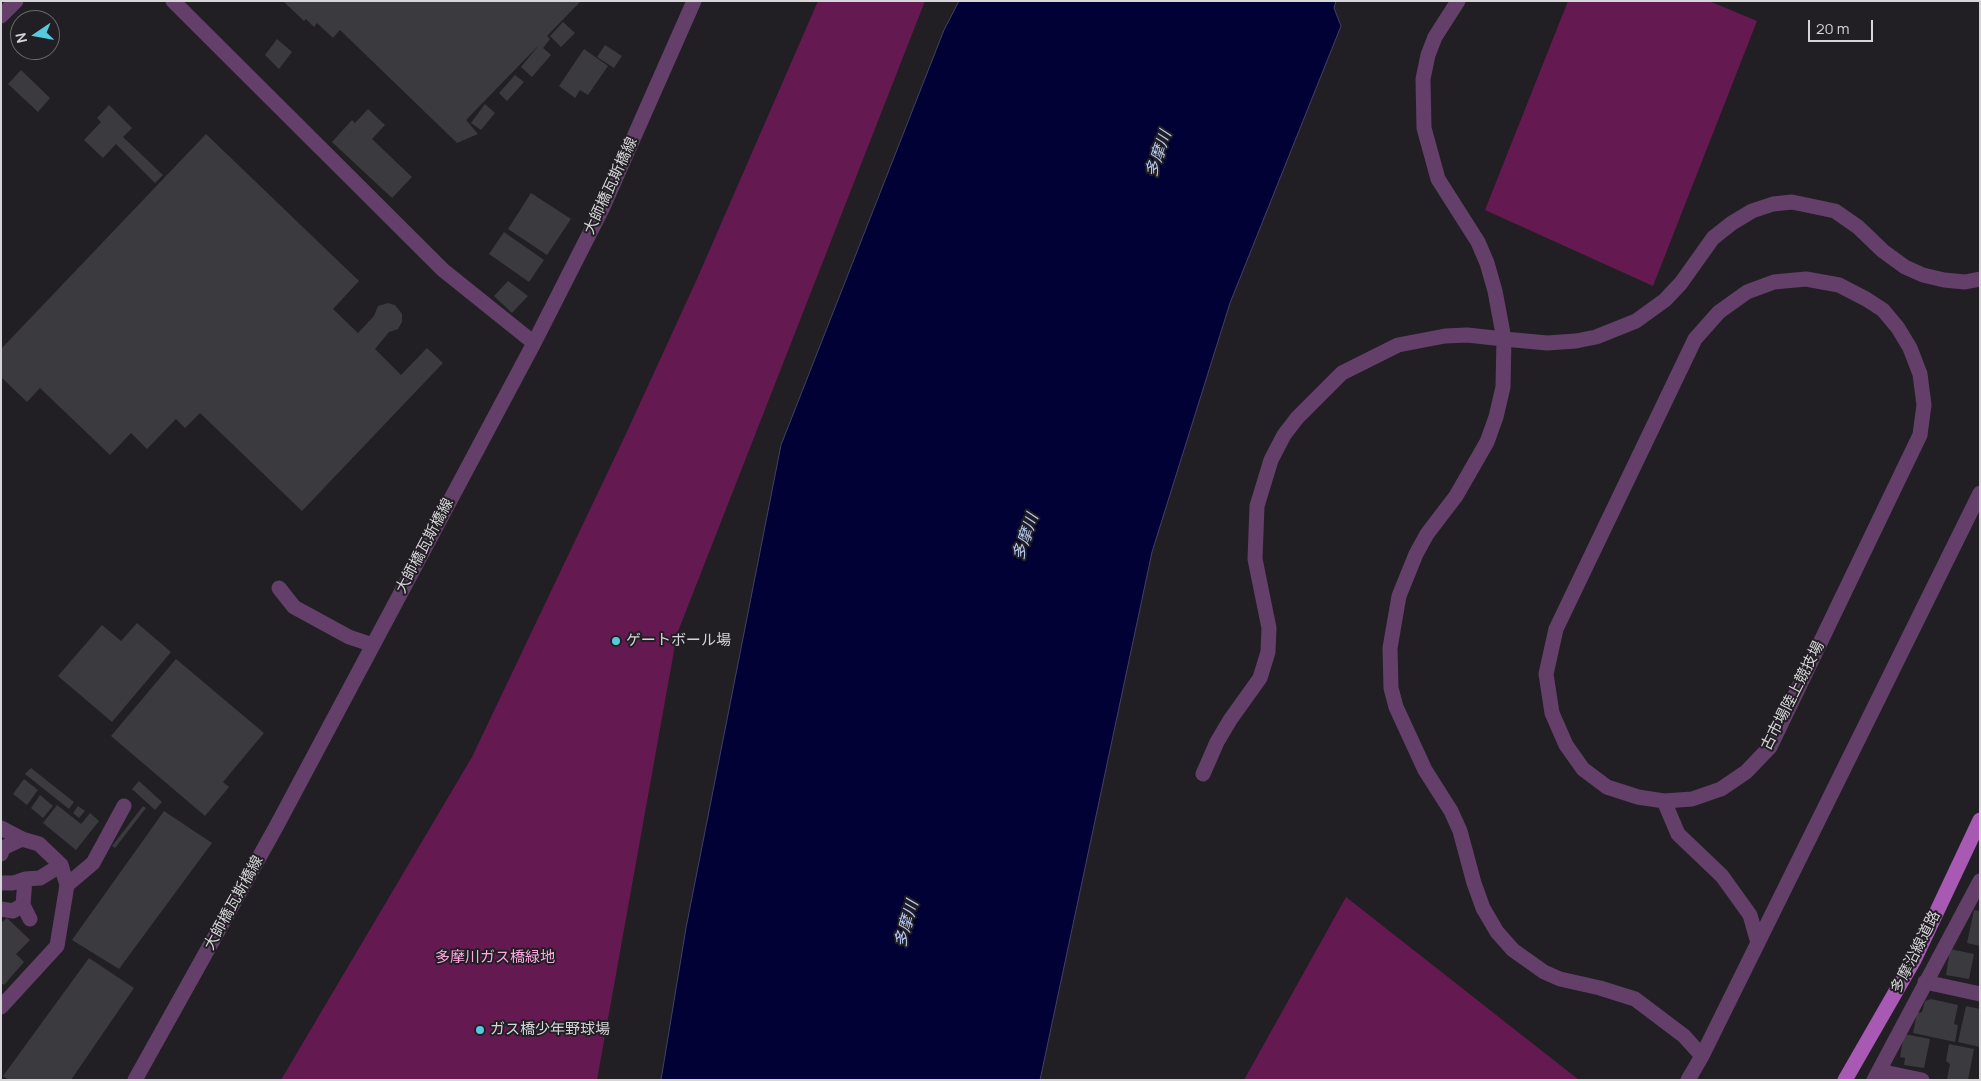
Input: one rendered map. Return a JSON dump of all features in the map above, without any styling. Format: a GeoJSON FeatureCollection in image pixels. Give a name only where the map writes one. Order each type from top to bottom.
{"type":"FeatureCollection","features":[{"type":"Feature","properties":{"kind":"main road","name":"多摩沿線道路"},"geometry":{"type":"LineString","coordinates":[[1845,1080],[1914,960],[1980,820]]}},
{"type":"Feature","properties":{"kind":"street"},"geometry":{"type":"LineString","coordinates":[[1,16],[16,1]]}},
{"type":"Feature","properties":{"kind":"street"},"geometry":{"type":"LineString","coordinates":[[173,1],[443,270],[534,343]]}},
{"type":"Feature","properties":{"kind":"street","name":"大師橋瓦斯橋線"},"geometry":{"type":"LineString","coordinates":[[135,1080],[276,828],[534,343],[603,207],[694,1]]}},
{"type":"Feature","properties":{"kind":"street"},"geometry":{"type":"LineString","coordinates":[[1458,1],[1435,37],[1428,55],[1423,79],[1424,128],[1438,179],[1478,242],[1487,263],[1495,291],[1504,338],[1503,387],[1496,417],[1487,442],[1456,496],[1427,534],[1416,554],[1399,596],[1394,617],[1389,662],[1391,688],[1396,707],[1425,770],[1450,811],[1460,832],[1483,908],[1497,932],[1513,950],[1544,972],[1560,979],[1600,988],[1635,999],[1684,1036],[1702,1056]]}},
{"type":"Feature","properties":{"kind":"street"},"geometry":{"type":"LineString","coordinates":[[1202,774],[1217,742],[1260,678],[1268,652],[1269,628],[1255,558],[1257,506],[1271,460],[1284,435],[1296,418],[1342,374],[1398,345],[1445,336],[1467,335],[1547,342],[1576,341],[1596,337],[1636,321],[1665,300],[1714,238],[1732,223],[1752,211],[1773,204],[1792,202],[1835,211],[1858,227],[1883,251],[1905,267],[1923,275],[1944,280],[1966,282],[1980,279]]}},
{"type":"Feature","properties":{"kind":"street","name":"古市場陸上競技場"},"geometry":{"type":"LineString","coordinates":[[1806,279],[1839,285],[1883,310],[1898,328],[1910,348],[1920,374],[1924,405],[1920,435],[1770,747],[1746,772],[1721,789],[1692,799],[1664,801],[1638,797],[1606,787],[1584,769],[1566,745],[1552,713],[1546,674],[1556,629],[1695,340],[1719,312],[1747,292],[1774,282],[1806,279]]}},
{"type":"Feature","properties":{"kind":"street"},"geometry":{"type":"LineString","coordinates":[[1688,1080],[1758,944],[1980,493]]}},
{"type":"Feature","properties":{"kind":"street"},"geometry":{"type":"LineString","coordinates":[[278,588],[294,607],[349,637],[373,645]]}},
{"type":"Feature","properties":{"kind":"street"},"geometry":{"type":"LineString","coordinates":[[1664,801],[1678,834],[1722,876],[1750,915],[1758,944]]}},
{"type":"Feature","properties":{"kind":"street"},"geometry":{"type":"LineString","coordinates":[[66,884],[93,863],[124,806]]}},
{"type":"Feature","properties":{"kind":"street"},"geometry":{"type":"LineString","coordinates":[[1,828],[39,844],[61,865],[66,884],[57,946],[1,1007]]}},
{"type":"Feature","properties":{"kind":"street"},"geometry":{"type":"LineString","coordinates":[[1,854],[3,848],[22,838]]}},
{"type":"Feature","properties":{"kind":"street"},"geometry":{"type":"LineString","coordinates":[[1,883],[13,883],[25,879],[40,878],[61,865]]}},
{"type":"Feature","properties":{"kind":"street"},"geometry":{"type":"LineString","coordinates":[[1,909],[26,912],[25,879]]}},
{"type":"Feature","properties":{"kind":"street"},"geometry":{"type":"LineString","coordinates":[[1922,1080],[1876,1075],[1925,982],[1975,900],[1980,881]]}},
{"type":"Feature","properties":{"kind":"street"},"geometry":{"type":"LineString","coordinates":[[1925,982],[1980,994]]}},
{"type":"Feature","properties":{"kind":"green space","name":"多摩川ガス橋緑地"},"geometry":{"type":"Polygon","coordinates":[[[818,1],[925,1],[677,634],[597,1080],[281,1080],[472,757],[625,436],[697,279],[818,1]]]}},
{"type":"Feature","properties":{"kind":"green space"},"geometry":{"type":"Polygon","coordinates":[[[1568,1],[1709,1],[1757,21],[1653,286],[1485,210],[1568,1]]]}},
{"type":"Feature","properties":{"kind":"green space"},"geometry":{"type":"Polygon","coordinates":[[[1346,897],[1579,1080],[1244,1080],[1346,897]]]}},
{"type":"Feature","properties":{"kind":"water","name":"多摩川"},"geometry":{"type":"Polygon","coordinates":[[[959,1],[1336,1],[1334,8],[1341,26],[1230,303],[1152,552],[1040,1080],[661,1080],[686,928],[781,445],[944,30],[959,1]]]}},
{"type":"Feature","properties":{"kind":"building"},"geometry":{"type":"Polygon","coordinates":[[[283,1],[581,1],[547,36],[550,39],[543,48],[551,55],[532,77],[521,67],[539,45],[466,120],[478,134],[457,143],[340,30],[333,38],[317,23],[314,27],[306,19],[304,21],[283,1]]]}},
{"type":"Feature","properties":{"kind":"building"},"geometry":{"type":"Polygon","coordinates":[[[563,22],[575,33],[561,47],[550,36],[563,22]]]}},
{"type":"Feature","properties":{"kind":"building"},"geometry":{"type":"Polygon","coordinates":[[[277,39],[292,52],[279,69],[265,55],[277,39]]]}},
{"type":"Feature","properties":{"kind":"building"},"geometry":{"type":"Polygon","coordinates":[[[605,45],[622,56],[614,68],[597,57],[605,45]]]}},
{"type":"Feature","properties":{"kind":"building"},"geometry":{"type":"Polygon","coordinates":[[[584,49],[608,66],[588,95],[580,90],[575,98],[559,86],[584,49]]]}},
{"type":"Feature","properties":{"kind":"building"},"geometry":{"type":"Polygon","coordinates":[[[21,70],[50,98],[38,112],[8,84],[21,70]]]}},
{"type":"Feature","properties":{"kind":"building"},"geometry":{"type":"Polygon","coordinates":[[[515,75],[524,82],[507,101],[499,93],[515,75]]]}},
{"type":"Feature","properties":{"kind":"building"},"geometry":{"type":"Polygon","coordinates":[[[485,104],[495,113],[481,130],[471,123],[485,104]]]}},
{"type":"Feature","properties":{"kind":"building"},"geometry":{"type":"Polygon","coordinates":[[[109,105],[132,128],[123,137],[163,175],[155,183],[116,144],[103,158],[84,140],[101,122],[97,118],[109,105]]]}},
{"type":"Feature","properties":{"kind":"building"},"geometry":{"type":"Polygon","coordinates":[[[368,109],[385,125],[372,139],[412,177],[392,198],[332,142],[352,120],[355,123],[368,109]]]}},
{"type":"Feature","properties":{"kind":"building"},"geometry":{"type":"Polygon","coordinates":[[[206,134],[359,281],[333,309],[358,333],[374,316],[378,306],[388,303],[395,305],[402,314],[402,322],[398,329],[389,332],[375,349],[401,375],[427,348],[443,363],[302,511],[200,413],[185,428],[176,419],[147,449],[131,433],[110,455],[40,388],[27,402],[1,377],[1,349],[206,134]]]}},
{"type":"Feature","properties":{"kind":"building"},"geometry":{"type":"Polygon","coordinates":[[[531,193],[571,219],[547,255],[508,229],[531,193]]]}},
{"type":"Feature","properties":{"kind":"building"},"geometry":{"type":"Polygon","coordinates":[[[504,232],[544,260],[529,282],[489,254],[504,232]]]}},
{"type":"Feature","properties":{"kind":"building"},"geometry":{"type":"Polygon","coordinates":[[[508,281],[528,296],[512,313],[494,296],[508,281]]]}},
{"type":"Feature","properties":{"kind":"building"},"geometry":{"type":"Polygon","coordinates":[[[137,623],[171,652],[112,722],[58,676],[102,625],[121,641],[137,623]]]}},
{"type":"Feature","properties":{"kind":"building"},"geometry":{"type":"Polygon","coordinates":[[[176,659],[264,733],[223,782],[229,787],[205,816],[111,736],[176,659]]]}},
{"type":"Feature","properties":{"kind":"building"},"geometry":{"type":"Polygon","coordinates":[[[31,768],[74,802],[69,809],[25,774],[31,768]]]}},
{"type":"Feature","properties":{"kind":"building"},"geometry":{"type":"Polygon","coordinates":[[[24,779],[38,790],[27,805],[13,794],[24,779]]]}},
{"type":"Feature","properties":{"kind":"building"},"geometry":{"type":"Polygon","coordinates":[[[139,781],[162,802],[155,810],[132,789],[139,781]]]}},
{"type":"Feature","properties":{"kind":"building"},"geometry":{"type":"Polygon","coordinates":[[[40,795],[53,806],[43,818],[31,808],[40,795]]]}},
{"type":"Feature","properties":{"kind":"building"},"geometry":{"type":"Polygon","coordinates":[[[57,805],[81,824],[90,813],[99,821],[76,850],[43,823],[57,805]]]}},
{"type":"Feature","properties":{"kind":"building"},"geometry":{"type":"Polygon","coordinates":[[[78,806],[85,811],[79,818],[73,813],[78,806]]]}},
{"type":"Feature","properties":{"kind":"building"},"geometry":{"type":"Polygon","coordinates":[[[143,806],[146,808],[115,848],[112,846],[143,806]]]}},
{"type":"Feature","properties":{"kind":"building"},"geometry":{"type":"Polygon","coordinates":[[[164,811],[212,843],[119,969],[72,940],[164,811]]]}},
{"type":"Feature","properties":{"kind":"building"},"geometry":{"type":"Polygon","coordinates":[[[1974,910],[1980,911],[1980,946],[1967,943],[1974,910]]]}},
{"type":"Feature","properties":{"kind":"building"},"geometry":{"type":"Polygon","coordinates":[[[7,918],[30,940],[16,954],[24,962],[4,985],[1,983],[1,923],[7,918]]]}},
{"type":"Feature","properties":{"kind":"building"},"geometry":{"type":"Polygon","coordinates":[[[1950,949],[1974,954],[1969,979],[1946,975],[1950,949]]]}},
{"type":"Feature","properties":{"kind":"building"},"geometry":{"type":"Polygon","coordinates":[[[89,958],[134,988],[71,1080],[9,1080],[3,1076],[89,958]]]}},
{"type":"Feature","properties":{"kind":"building"},"geometry":{"type":"Polygon","coordinates":[[[1931,999],[1958,1005],[1954,1024],[1958,1025],[1955,1042],[1913,1033],[1917,1013],[1922,1012],[1925,1001],[1931,999]]]}},
{"type":"Feature","properties":{"kind":"building"},"geometry":{"type":"Polygon","coordinates":[[[1966,1006],[1980,1009],[1980,1047],[1958,1042],[1966,1006]]]}},
{"type":"Feature","properties":{"kind":"building"},"geometry":{"type":"Polygon","coordinates":[[[1904,1034],[1930,1039],[1924,1068],[1904,1065],[1905,1058],[1900,1057],[1904,1034]]]}},
{"type":"Feature","properties":{"kind":"building"},"geometry":{"type":"Polygon","coordinates":[[[1949,1044],[1974,1049],[1968,1080],[1947,1079],[1950,1064],[1946,1061],[1949,1044]]]}},
{"type":"Feature","properties":{"kind":"place","name":"ゲートボール場"},"geometry":{"type":"Point","coordinates":[616,641]}},
{"type":"Feature","properties":{"kind":"place","name":"ガス橋少年野球場"},"geometry":{"type":"Point","coordinates":[480,1030]}}]}
